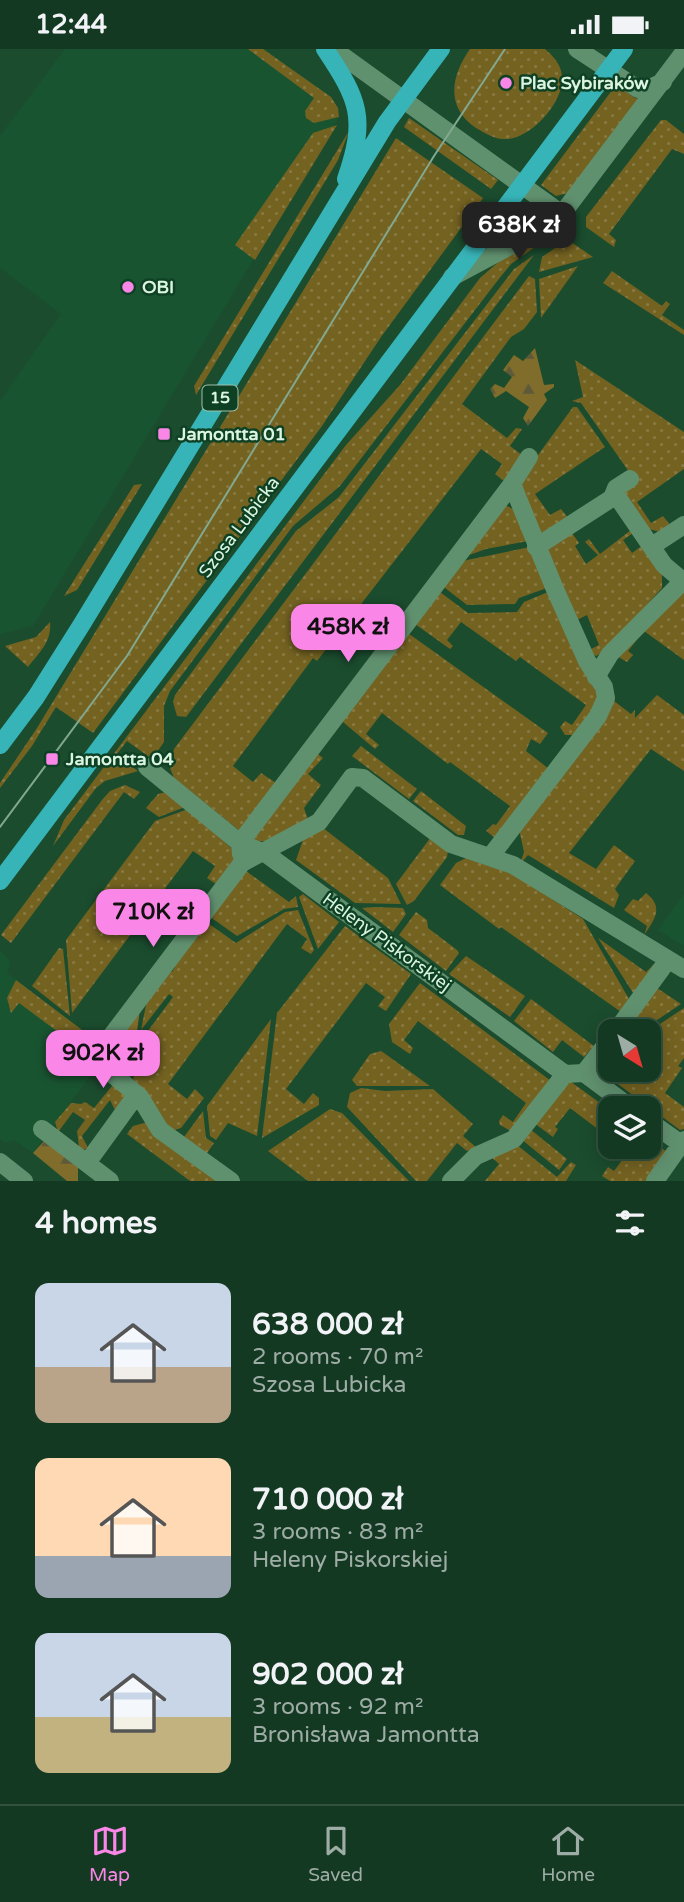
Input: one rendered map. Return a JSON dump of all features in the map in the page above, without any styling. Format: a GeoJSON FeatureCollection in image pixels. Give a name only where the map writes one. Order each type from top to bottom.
{"type":"FeatureCollection","features":[{"type":"Feature","properties":{"kind":"main road"},"geometry":{"type":"LineString","coordinates":[[326,49],[351,87],[358,108],[357,132],[337,205]]}},
{"type":"Feature","properties":{"kind":"main road","name":"15"},"geometry":{"type":"LineString","coordinates":[[0,745],[36,697],[82,624],[403,98],[441,49]]}},
{"type":"Feature","properties":{"kind":"main road"},"geometry":{"type":"LineString","coordinates":[[516,190],[624,49]]}},
{"type":"Feature","properties":{"kind":"main road","name":"Szosa Lubicka"},"geometry":{"type":"LineString","coordinates":[[0,881],[516,190]]}},
{"type":"Feature","properties":{"kind":"street"},"geometry":{"type":"LineString","coordinates":[[333,49],[403,98],[516,190],[562,214]]}},
{"type":"Feature","properties":{"kind":"street"},"geometry":{"type":"LineString","coordinates":[[577,49],[638,89],[648,89],[663,82]]}},
{"type":"Feature","properties":{"kind":"street"},"geometry":{"type":"LineString","coordinates":[[452,277],[538,231],[562,214],[684,52]]}},
{"type":"Feature","properties":{"kind":"street"},"geometry":{"type":"LineString","coordinates":[[242,863],[240,843],[512,484],[529,457]]}},
{"type":"Feature","properties":{"kind":"street"},"geometry":{"type":"LineString","coordinates":[[596,677],[610,654],[683,581],[664,565],[616,495],[616,488],[630,479]]}},
{"type":"Feature","properties":{"kind":"street"},"geometry":{"type":"LineString","coordinates":[[490,857],[598,716],[606,692],[596,677],[536,547],[512,484]]}},
{"type":"Feature","properties":{"kind":"street"},"geometry":{"type":"LineString","coordinates":[[536,547],[616,495]]}},
{"type":"Feature","properties":{"kind":"street"},"geometry":{"type":"LineString","coordinates":[[652,546],[684,525]]}},
{"type":"Feature","properties":{"kind":"street","name":"Heleny Piskorskiej"},"geometry":{"type":"LineString","coordinates":[[146,767],[240,843],[265,853],[565,1074]]}},
{"type":"Feature","properties":{"kind":"street"},"geometry":{"type":"LineString","coordinates":[[231,1181],[160,1130],[137,1094],[94,1059],[242,863],[319,822],[356,775],[452,844],[513,865],[676,965],[627,1019]]}},
{"type":"Feature","properties":{"kind":"street"},"geometry":{"type":"LineString","coordinates":[[584,1073],[598,1055]]}},
{"type":"Feature","properties":{"kind":"street"},"geometry":{"type":"LineString","coordinates":[[451,1181],[476,1156],[514,1139],[565,1074],[584,1073],[615,1096]]}},
{"type":"Feature","properties":{"kind":"street"},"geometry":{"type":"LineString","coordinates":[[87,1163],[137,1094]]}},
{"type":"Feature","properties":{"kind":"street"},"geometry":{"type":"LineString","coordinates":[[42,1129],[110,1181]]}},
{"type":"Feature","properties":{"kind":"street"},"geometry":{"type":"LineString","coordinates":[[655,1181],[682,1142],[661,1129]]}},
{"type":"Feature","properties":{"kind":"street"},"geometry":{"type":"LineString","coordinates":[[0,1162],[24,1181]]}},
{"type":"Feature","properties":{"kind":"shaded area"},"geometry":{"type":"Polygon","coordinates":[[[65,49],[264,49],[331,97],[338,108],[339,117],[33,626],[0,634],[0,401],[61,314],[0,268],[0,136],[65,49]]]}},
{"type":"Feature","properties":{"kind":"shaded area"},"geometry":{"type":"Polygon","coordinates":[[[248,49],[263,49],[331,97],[338,108],[339,117],[314,123],[306,118],[305,111],[314,98],[248,49]]]}},
{"type":"Feature","properties":{"kind":"shaded area"},"geometry":{"type":"Polygon","coordinates":[[[470,49],[545,49],[554,57],[562,76],[558,96],[544,117],[526,133],[502,139],[494,137],[476,128],[459,111],[455,101],[455,80],[470,49]]]}},
{"type":"Feature","properties":{"kind":"shaded area"},"geometry":{"type":"Polygon","coordinates":[[[616,85],[635,98],[642,99],[568,193],[556,196],[541,185],[616,85]]]}},
{"type":"Feature","properties":{"kind":"shaded area"},"geometry":{"type":"Polygon","coordinates":[[[409,118],[498,180],[491,189],[404,127],[409,118]]]}},
{"type":"Feature","properties":{"kind":"shaded area"},"geometry":{"type":"Polygon","coordinates":[[[661,120],[666,120],[684,134],[684,154],[672,149],[609,234],[616,240],[614,247],[586,227],[586,217],[661,120]]]}},
{"type":"Feature","properties":{"kind":"shaded area"},"geometry":{"type":"Polygon","coordinates":[[[337,125],[255,260],[235,245],[313,133],[337,125]]]}},
{"type":"Feature","properties":{"kind":"shaded area"},"geometry":{"type":"Polygon","coordinates":[[[349,131],[338,160],[196,395],[194,386],[349,131]]]}},
{"type":"Feature","properties":{"kind":"shaded area"},"geometry":{"type":"Polygon","coordinates":[[[396,138],[483,198],[381,337],[322,426],[93,733],[56,707],[32,746],[0,788],[0,783],[37,728],[396,138]]]}},
{"type":"Feature","properties":{"kind":"shaded area"},"geometry":{"type":"Polygon","coordinates":[[[537,239],[538,245],[511,264],[498,280],[340,486],[293,526],[170,691],[164,706],[164,742],[152,759],[127,741],[116,755],[138,771],[105,781],[96,788],[53,846],[64,820],[346,445],[400,385],[480,278],[502,259],[537,239]]]}},
{"type":"Feature","properties":{"kind":"shaded area"},"geometry":{"type":"Polygon","coordinates":[[[564,242],[571,242],[593,257],[539,272],[542,257],[564,242]]]}},
{"type":"Feature","properties":{"kind":"shaded area"},"geometry":{"type":"Polygon","coordinates":[[[534,255],[186,717],[177,716],[173,702],[175,695],[296,531],[339,497],[514,269],[534,255]]]}},
{"type":"Feature","properties":{"kind":"shaded area"},"geometry":{"type":"Polygon","coordinates":[[[578,266],[541,318],[539,279],[578,266]]]}},
{"type":"Feature","properties":{"kind":"shaded area"},"geometry":{"type":"Polygon","coordinates":[[[612,271],[662,306],[666,301],[670,304],[662,315],[684,330],[684,335],[603,283],[612,271]]]}},
{"type":"Feature","properties":{"kind":"shaded area"},"geometry":{"type":"Polygon","coordinates":[[[529,276],[535,279],[537,312],[524,329],[511,337],[462,404],[507,438],[516,428],[522,429],[510,446],[522,455],[504,481],[495,474],[502,464],[481,449],[317,661],[313,658],[233,766],[253,782],[261,773],[276,783],[241,832],[174,778],[170,768],[174,749],[529,276]]]}},
{"type":"Feature","properties":{"kind":"shaded area"},"geometry":{"type":"Polygon","coordinates":[[[575,360],[684,432],[684,469],[637,502],[651,523],[663,516],[671,526],[660,532],[649,529],[622,490],[634,479],[581,403],[572,401],[583,397],[575,360]]]}},
{"type":"Feature","properties":{"kind":"shaded area"},"geometry":{"type":"Polygon","coordinates":[[[573,407],[577,407],[605,447],[535,494],[550,515],[561,509],[569,519],[543,537],[520,490],[530,466],[573,407]]]}},
{"type":"Feature","properties":{"kind":"shaded area"},"geometry":{"type":"Polygon","coordinates":[[[142,484],[77,590],[64,596],[134,485],[142,484]]]}},
{"type":"Feature","properties":{"kind":"shaded area"},"geometry":{"type":"Polygon","coordinates":[[[505,505],[515,510],[528,541],[486,549],[458,559],[505,505]]]}},
{"type":"Feature","properties":{"kind":"shaded area"},"geometry":{"type":"Polygon","coordinates":[[[631,530],[636,531],[623,540],[632,553],[643,545],[662,573],[662,588],[607,649],[596,656],[587,651],[599,645],[587,615],[575,621],[547,550],[572,533],[579,543],[575,546],[586,564],[598,555],[585,542],[589,539],[600,554],[631,530]]]}},
{"type":"Feature","properties":{"kind":"shaded area"},"geometry":{"type":"Polygon","coordinates":[[[530,547],[547,588],[519,598],[515,604],[467,605],[440,584],[455,566],[467,560],[530,547]]]}},
{"type":"Feature","properties":{"kind":"shaded area"},"geometry":{"type":"Polygon","coordinates":[[[436,589],[468,613],[517,612],[524,602],[548,592],[600,689],[600,701],[574,735],[565,735],[560,727],[565,721],[572,725],[586,705],[520,657],[516,661],[461,622],[447,640],[453,646],[450,649],[415,624],[436,589]]]}},
{"type":"Feature","properties":{"kind":"shaded area"},"geometry":{"type":"Polygon","coordinates":[[[684,591],[684,660],[644,631],[628,651],[633,655],[627,662],[620,658],[619,652],[675,595],[684,591]]]}},
{"type":"Feature","properties":{"kind":"shaded area"},"geometry":{"type":"Polygon","coordinates":[[[50,622],[47,641],[28,667],[5,646],[36,637],[50,622]]]}},
{"type":"Feature","properties":{"kind":"shaded area"},"geometry":{"type":"Polygon","coordinates":[[[405,631],[548,733],[540,744],[531,739],[526,751],[549,769],[506,828],[494,837],[486,831],[493,824],[496,825],[510,806],[450,762],[448,764],[382,713],[366,734],[379,745],[375,749],[343,722],[342,718],[405,631]]]}},
{"type":"Feature","properties":{"kind":"shaded area"},"geometry":{"type":"Polygon","coordinates":[[[657,695],[684,715],[684,771],[651,749],[569,853],[596,869],[614,845],[635,861],[615,889],[619,895],[614,908],[528,855],[520,864],[524,852],[519,829],[614,701],[631,714],[635,710],[635,718],[657,695]]]}},
{"type":"Feature","properties":{"kind":"shaded area"},"geometry":{"type":"Polygon","coordinates":[[[361,746],[417,789],[409,799],[352,756],[361,746]]]}},
{"type":"Feature","properties":{"kind":"shaded area"},"geometry":{"type":"Polygon","coordinates":[[[315,752],[323,758],[308,774],[321,785],[304,808],[309,822],[272,840],[257,841],[251,838],[315,752]]]}},
{"type":"Feature","properties":{"kind":"shaded area"},"geometry":{"type":"Polygon","coordinates":[[[125,785],[140,792],[134,799],[124,792],[11,943],[1,935],[102,800],[110,791],[125,785]]]}},
{"type":"Feature","properties":{"kind":"shaded area"},"geometry":{"type":"Polygon","coordinates":[[[421,791],[466,826],[464,835],[458,835],[413,801],[421,791]]]}},
{"type":"Feature","properties":{"kind":"shaded area"},"geometry":{"type":"Polygon","coordinates":[[[166,792],[185,807],[159,817],[146,808],[158,794],[166,792]]]}},
{"type":"Feature","properties":{"kind":"shaded area"},"geometry":{"type":"Polygon","coordinates":[[[188,809],[238,854],[216,884],[207,878],[215,866],[193,851],[72,1013],[66,940],[155,821],[188,809]]]}},
{"type":"Feature","properties":{"kind":"shaded area"},"geometry":{"type":"Polygon","coordinates":[[[323,828],[388,878],[401,904],[355,903],[296,860],[303,840],[323,828]]]}},
{"type":"Feature","properties":{"kind":"shaded area"},"geometry":{"type":"Polygon","coordinates":[[[431,837],[448,850],[447,857],[414,901],[407,905],[396,884],[431,837]]]}},
{"type":"Feature","properties":{"kind":"shaded area"},"geometry":{"type":"Polygon","coordinates":[[[466,858],[511,873],[583,919],[629,999],[621,1012],[501,927],[499,929],[440,885],[456,863],[466,858]]]}},
{"type":"Feature","properties":{"kind":"shaded area"},"geometry":{"type":"Polygon","coordinates":[[[246,871],[289,902],[296,896],[298,907],[284,909],[237,936],[209,916],[246,871]]]}},
{"type":"Feature","properties":{"kind":"shaded area"},"geometry":{"type":"Polygon","coordinates":[[[646,893],[655,903],[656,913],[644,935],[647,926],[624,910],[633,899],[638,901],[646,893]]]}},
{"type":"Feature","properties":{"kind":"shaded area"},"geometry":{"type":"Polygon","coordinates":[[[303,894],[339,922],[318,949],[299,897],[303,894]]]}},
{"type":"Feature","properties":{"kind":"shaded area"},"geometry":{"type":"Polygon","coordinates":[[[684,894],[684,946],[658,930],[684,894]]]}},
{"type":"Feature","properties":{"kind":"shaded area"},"geometry":{"type":"Polygon","coordinates":[[[362,908],[403,908],[406,914],[393,932],[362,908]]]}},
{"type":"Feature","properties":{"kind":"shaded area"},"geometry":{"type":"Polygon","coordinates":[[[298,910],[314,950],[311,954],[301,948],[307,939],[287,924],[168,1084],[187,1099],[195,1089],[204,1098],[181,1128],[171,1131],[133,1081],[139,1043],[173,997],[169,994],[141,1030],[148,995],[168,969],[172,972],[175,967],[172,963],[205,921],[236,943],[285,912],[298,910]]]}},
{"type":"Feature","properties":{"kind":"shaded area"},"geometry":{"type":"Polygon","coordinates":[[[416,912],[427,920],[428,928],[459,953],[446,971],[399,935],[416,912]]]}},
{"type":"Feature","properties":{"kind":"shaded area"},"geometry":{"type":"Polygon","coordinates":[[[345,926],[411,974],[386,1011],[378,1006],[385,997],[366,983],[286,1089],[304,1104],[313,1093],[319,1098],[319,1105],[262,1138],[277,1013],[345,926]]]}},
{"type":"Feature","properties":{"kind":"shaded area"},"geometry":{"type":"Polygon","coordinates":[[[598,938],[646,972],[656,962],[635,996],[598,938]]]}},
{"type":"Feature","properties":{"kind":"shaded area"},"geometry":{"type":"Polygon","coordinates":[[[59,948],[63,949],[70,1016],[32,986],[59,948]]]}},
{"type":"Feature","properties":{"kind":"shaded area"},"geometry":{"type":"Polygon","coordinates":[[[0,950],[10,962],[7,973],[98,1042],[79,1059],[92,1073],[33,1153],[14,1140],[5,1143],[0,1139],[0,950]]]}},
{"type":"Feature","properties":{"kind":"shaded area"},"geometry":{"type":"Polygon","coordinates":[[[466,956],[525,996],[510,1017],[449,974],[466,956]]]}},
{"type":"Feature","properties":{"kind":"shaded area"},"geometry":{"type":"Polygon","coordinates":[[[16,980],[98,1042],[84,1055],[73,1059],[81,1049],[19,1003],[11,1013],[7,998],[16,980]]]}},
{"type":"Feature","properties":{"kind":"shaded area"},"geometry":{"type":"Polygon","coordinates":[[[420,983],[551,1081],[511,1131],[500,1125],[499,1121],[503,1115],[513,1122],[526,1103],[418,1021],[404,1040],[413,1048],[410,1054],[392,1042],[389,1024],[420,983]]]}},
{"type":"Feature","properties":{"kind":"shaded area"},"geometry":{"type":"Polygon","coordinates":[[[657,988],[681,1004],[658,1019],[634,1019],[657,988]]]}},
{"type":"Feature","properties":{"kind":"shaded area"},"geometry":{"type":"Polygon","coordinates":[[[531,999],[594,1046],[584,1057],[562,1040],[553,1052],[514,1021],[531,999]]]}},
{"type":"Feature","properties":{"kind":"shaded area"},"geometry":{"type":"Polygon","coordinates":[[[684,1008],[684,1058],[678,1066],[682,1068],[665,1093],[684,1107],[684,1129],[680,1130],[661,1116],[661,1096],[634,1096],[615,1082],[662,1081],[662,1023],[684,1008]]]}},
{"type":"Feature","properties":{"kind":"shaded area"},"geometry":{"type":"Polygon","coordinates":[[[271,1019],[257,1136],[228,1123],[216,1140],[210,1136],[207,1106],[271,1019]]]}},
{"type":"Feature","properties":{"kind":"shaded area"},"geometry":{"type":"Polygon","coordinates":[[[381,1051],[430,1086],[357,1086],[352,1080],[370,1054],[381,1051]]]}},
{"type":"Feature","properties":{"kind":"shaded area"},"geometry":{"type":"Polygon","coordinates":[[[567,1079],[598,1102],[598,1129],[570,1108],[555,1127],[558,1129],[553,1137],[534,1123],[567,1079]]]}},
{"type":"Feature","properties":{"kind":"shaded area"},"geometry":{"type":"Polygon","coordinates":[[[116,1081],[127,1096],[116,1112],[110,1100],[82,1136],[88,1148],[83,1150],[79,1147],[77,1131],[85,1120],[73,1112],[58,1132],[55,1122],[71,1103],[85,1102],[94,1108],[116,1081]]]}},
{"type":"Feature","properties":{"kind":"shaded area"},"geometry":{"type":"Polygon","coordinates":[[[361,1088],[385,1091],[433,1089],[473,1124],[463,1136],[477,1148],[467,1151],[457,1143],[427,1181],[416,1181],[347,1107],[350,1093],[361,1088]]]}},
{"type":"Feature","properties":{"kind":"shaded area"},"geometry":{"type":"Polygon","coordinates":[[[330,1109],[342,1113],[409,1181],[308,1181],[268,1151],[330,1109]]]}},
{"type":"Feature","properties":{"kind":"shaded area"},"geometry":{"type":"Polygon","coordinates":[[[203,1111],[206,1138],[214,1143],[205,1156],[184,1137],[203,1111]]]}},
{"type":"Feature","properties":{"kind":"shaded area"},"geometry":{"type":"Polygon","coordinates":[[[148,1122],[221,1181],[190,1181],[127,1134],[133,1126],[148,1122]]]}},
{"type":"Feature","properties":{"kind":"shaded area"},"geometry":{"type":"Polygon","coordinates":[[[530,1129],[567,1159],[559,1170],[521,1139],[530,1129]]]}},
{"type":"Feature","properties":{"kind":"shaded area"},"geometry":{"type":"Polygon","coordinates":[[[517,1145],[557,1177],[571,1162],[576,1165],[566,1181],[485,1181],[499,1164],[488,1154],[517,1145]]]}},
{"type":"Feature","properties":{"kind":"shaded area"},"geometry":{"type":"Polygon","coordinates":[[[661,1148],[667,1152],[648,1181],[610,1181],[602,1176],[608,1167],[614,1171],[623,1159],[661,1159],[661,1148]]]}},
{"type":"Feature","properties":{"kind":"green space"},"geometry":{"type":"Polygon","coordinates":[[[535,348],[544,385],[554,384],[554,387],[544,394],[547,400],[528,426],[523,418],[529,407],[506,391],[495,398],[490,389],[495,384],[504,388],[512,377],[503,370],[514,355],[523,361],[535,348]]]}},
{"type":"Feature","properties":{"kind":"green space"},"geometry":{"type":"Polygon","coordinates":[[[140,1006],[138,1025],[130,1079],[106,1056],[140,1006]]]}},
{"type":"Feature","properties":{"kind":"green space"},"geometry":{"type":"Polygon","coordinates":[[[44,1141],[78,1163],[78,1181],[67,1181],[33,1153],[44,1141]]]}},
{"type":"Feature","properties":{"kind":"tram line"},"geometry":{"type":"LineString","coordinates":[[0,827],[127,656],[434,156],[505,49]]}},
{"type":"Feature","properties":{"kind":"place","name":"Plac Sybiraków"},"geometry":{"type":"Point","coordinates":[506,83]}},
{"type":"Feature","properties":{"kind":"place","name":"OBI"},"geometry":{"type":"Point","coordinates":[128,287]}},
{"type":"Feature","properties":{"kind":"place","name":"Jamontta 01"},"geometry":{"type":"Point","coordinates":[164,434]}},
{"type":"Feature","properties":{"kind":"place","name":"Jamontta 04"},"geometry":{"type":"Point","coordinates":[52,759]}}]}
